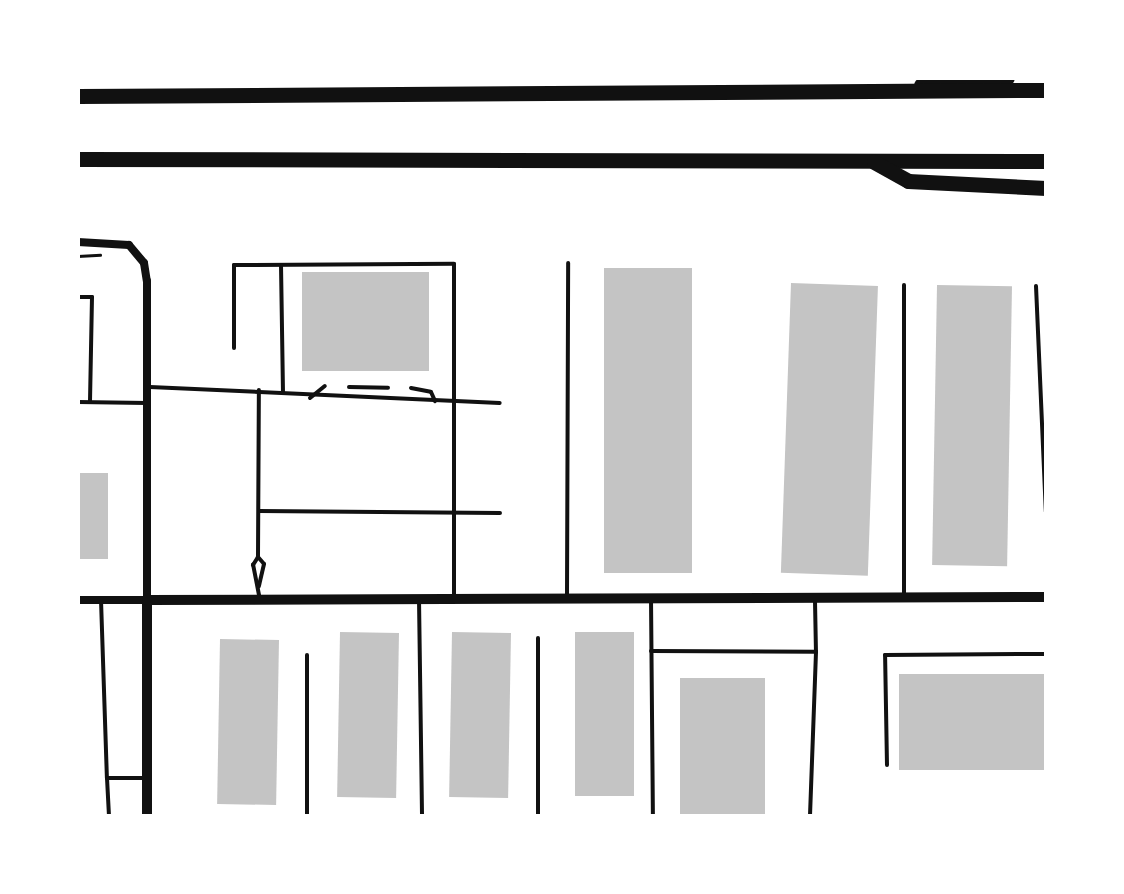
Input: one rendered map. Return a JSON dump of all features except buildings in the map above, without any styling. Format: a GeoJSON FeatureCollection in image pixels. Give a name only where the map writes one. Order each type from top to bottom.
{"type":"FeatureCollection","features":[{"type":"Feature","properties":{"kind":"highway"},"geometry":{"type":"LineString","coordinates":[[908,90],[934,80],[1007,78]]}},
{"type":"Feature","properties":{"kind":"highway"},"geometry":{"type":"LineString","coordinates":[[78,96],[1046,90]]}},
{"type":"Feature","properties":{"kind":"highway"},"geometry":{"type":"LineString","coordinates":[[78,159],[1046,160]]}},
{"type":"Feature","properties":{"kind":"highway"},"geometry":{"type":"LineString","coordinates":[[871,160],[908,180],[1046,188]]}},
{"type":"Feature","properties":{"kind":"street"},"geometry":{"type":"LineString","coordinates":[[78,242],[137,250],[147,281],[147,816]]}},
{"type":"Feature","properties":{"kind":"street"},"geometry":{"type":"LineString","coordinates":[[78,600],[1046,597]]}},
{"type":"Feature","properties":{"kind":"lane"},"geometry":{"type":"LineString","coordinates":[[234,348],[234,265],[454,264],[454,599]]}},
{"type":"Feature","properties":{"kind":"lane"},"geometry":{"type":"LineString","coordinates":[[567,599],[568,264]]}},
{"type":"Feature","properties":{"kind":"lane"},"geometry":{"type":"LineString","coordinates":[[281,265],[283,393]]}},
{"type":"Feature","properties":{"kind":"lane"},"geometry":{"type":"LineString","coordinates":[[904,285],[904,598]]}},
{"type":"Feature","properties":{"kind":"lane"},"geometry":{"type":"LineString","coordinates":[[1036,286],[1046,512]]}},
{"type":"Feature","properties":{"kind":"lane"},"geometry":{"type":"LineString","coordinates":[[78,297],[92,297],[90,402]]}},
{"type":"Feature","properties":{"kind":"lane"},"geometry":{"type":"LineString","coordinates":[[310,398],[325,386]]}},
{"type":"Feature","properties":{"kind":"lane"},"geometry":{"type":"LineString","coordinates":[[147,387],[259,390],[310,398],[500,403]]}},
{"type":"Feature","properties":{"kind":"lane"},"geometry":{"type":"LineString","coordinates":[[350,387],[388,388]]}},
{"type":"Feature","properties":{"kind":"lane"},"geometry":{"type":"LineString","coordinates":[[411,388],[431,392],[436,402]]}},
{"type":"Feature","properties":{"kind":"lane"},"geometry":{"type":"LineString","coordinates":[[259,390],[258,557],[253,565],[259,586]]}},
{"type":"Feature","properties":{"kind":"lane"},"geometry":{"type":"LineString","coordinates":[[78,402],[147,403]]}},
{"type":"Feature","properties":{"kind":"lane"},"geometry":{"type":"LineString","coordinates":[[258,511],[500,513]]}},
{"type":"Feature","properties":{"kind":"lane"},"geometry":{"type":"LineString","coordinates":[[258,557],[264,564],[259,600]]}},
{"type":"Feature","properties":{"kind":"lane"},"geometry":{"type":"LineString","coordinates":[[635,816],[652,816],[651,598]]}},
{"type":"Feature","properties":{"kind":"lane"},"geometry":{"type":"LineString","coordinates":[[810,816],[815,598]]}},
{"type":"Feature","properties":{"kind":"lane"},"geometry":{"type":"LineString","coordinates":[[419,599],[422,816]]}},
{"type":"Feature","properties":{"kind":"lane"},"geometry":{"type":"LineString","coordinates":[[101,600],[109,816]]}},
{"type":"Feature","properties":{"kind":"lane"},"geometry":{"type":"LineString","coordinates":[[538,638],[538,816]]}},
{"type":"Feature","properties":{"kind":"lane"},"geometry":{"type":"LineString","coordinates":[[651,651],[816,652]]}},
{"type":"Feature","properties":{"kind":"lane"},"geometry":{"type":"LineString","coordinates":[[887,765],[885,655],[1046,654]]}},
{"type":"Feature","properties":{"kind":"lane"},"geometry":{"type":"LineString","coordinates":[[306,816],[307,655]]}},
{"type":"Feature","properties":{"kind":"lane"},"geometry":{"type":"LineString","coordinates":[[107,778],[147,778]]}}]}
